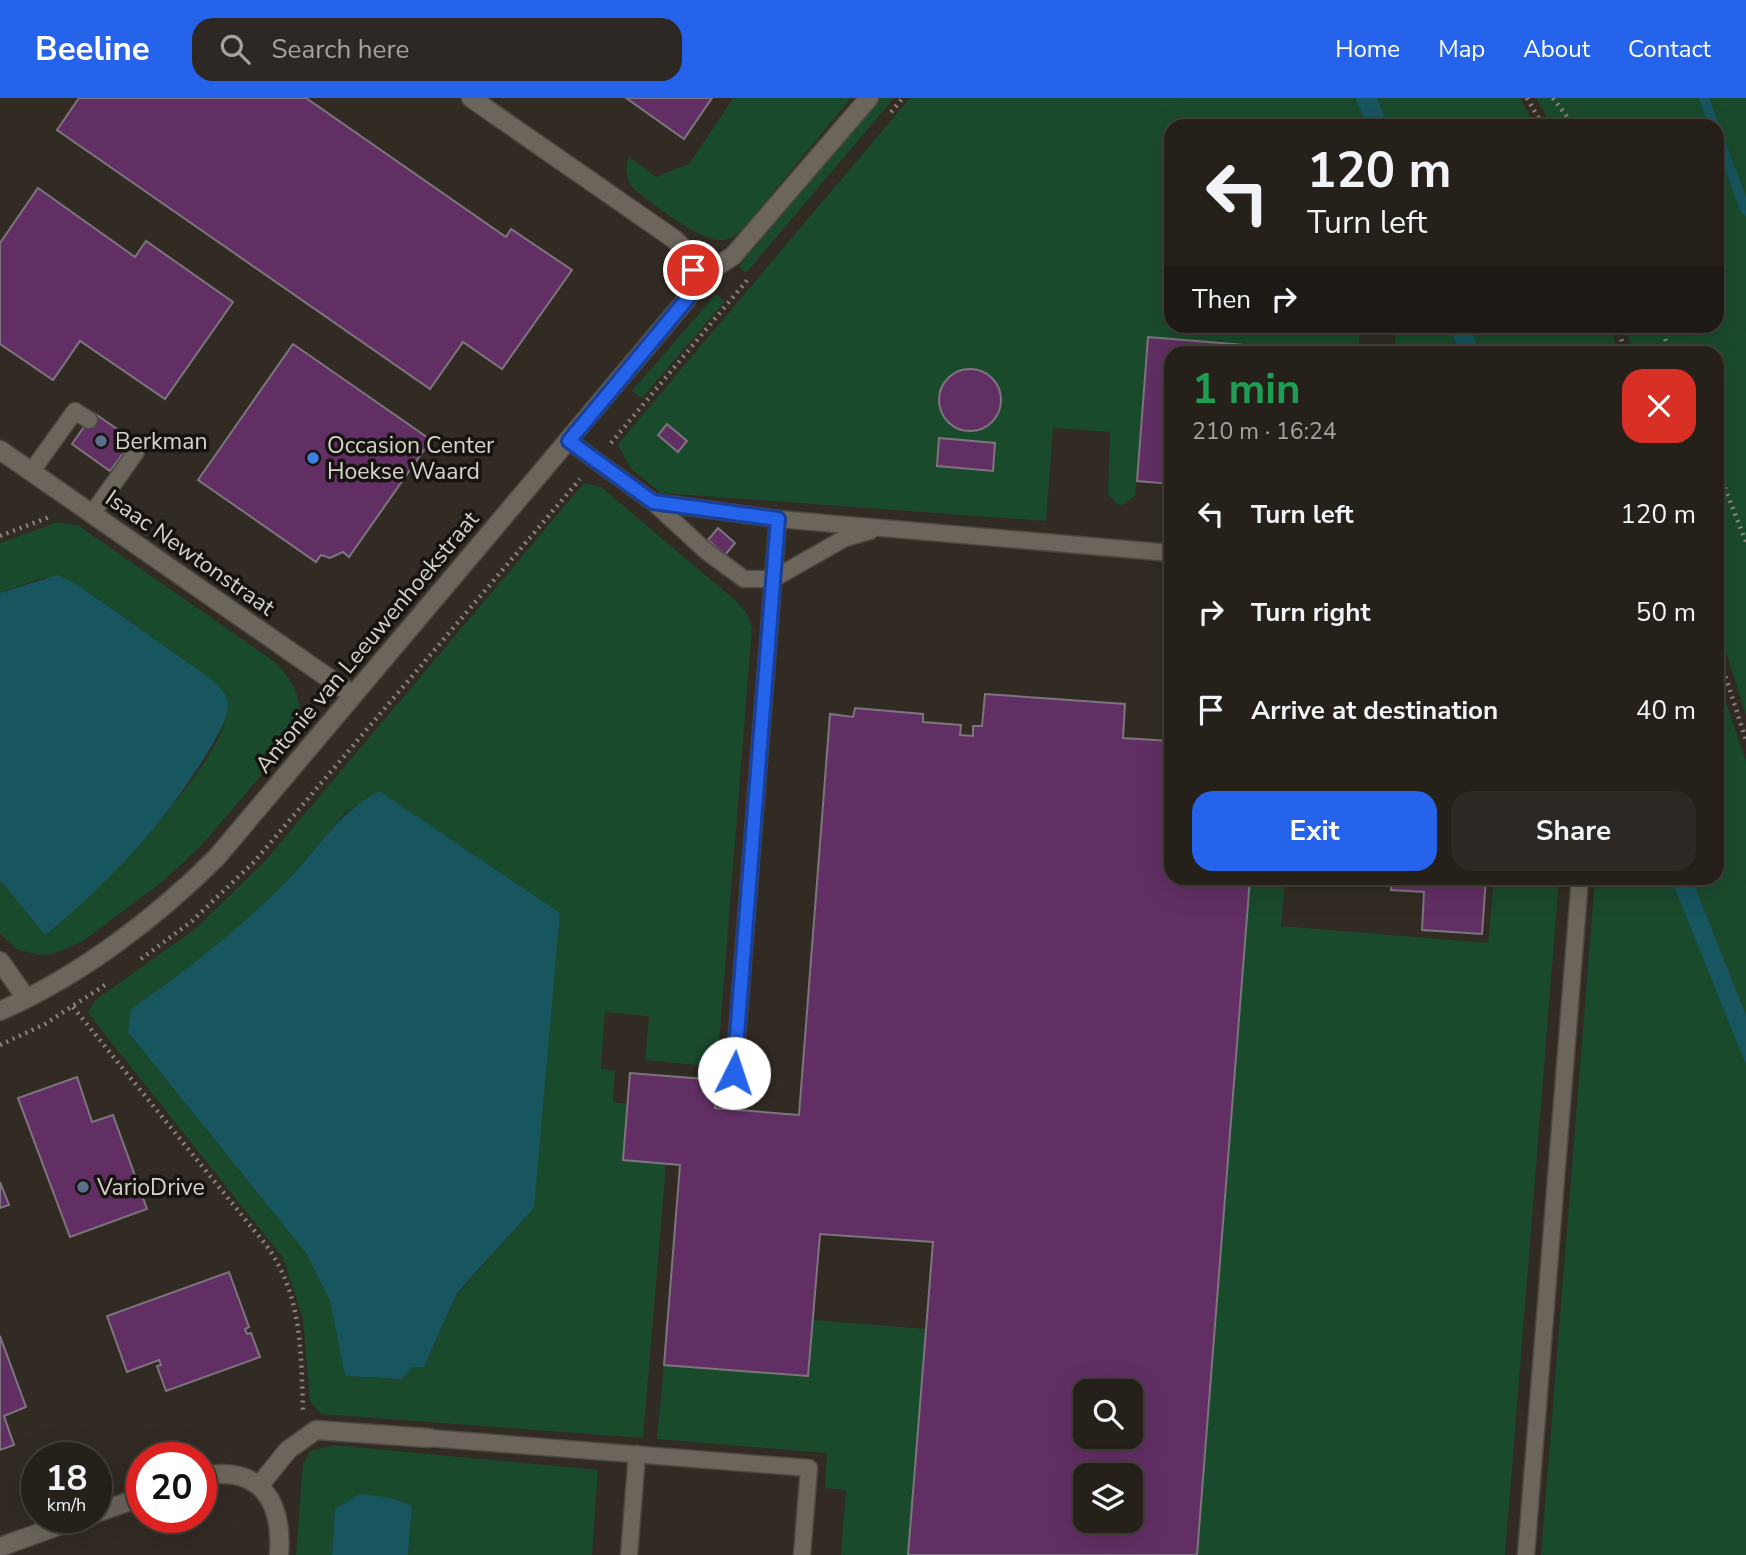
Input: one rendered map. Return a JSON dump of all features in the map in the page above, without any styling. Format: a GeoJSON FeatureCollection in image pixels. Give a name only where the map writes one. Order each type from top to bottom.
{"type":"FeatureCollection","features":[{"type":"Feature","properties":{"kind":"street"},"geometry":{"type":"LineString","coordinates":[[471,98],[674,239],[684,249],[693,270],[713,267],[729,260],[869,98]]}},
{"type":"Feature","properties":{"kind":"street","name":"Antonie van Leeuwenhoekstraat"},"geometry":{"type":"LineString","coordinates":[[0,1011],[26,998],[113,943],[199,875],[245,826],[687,299],[692,288],[693,270]]}},
{"type":"Feature","properties":{"kind":"street","name":"Isaac Newtonstraat"},"geometry":{"type":"LineString","coordinates":[[0,450],[353,695]]}},
{"type":"Feature","properties":{"kind":"street"},"geometry":{"type":"LineString","coordinates":[[0,961],[26,998]]}},
{"type":"Feature","properties":{"kind":"street"},"geometry":{"type":"LineString","coordinates":[[259,1486],[304,1435],[323,1429],[429,1438]]}},
{"type":"Feature","properties":{"kind":"street"},"geometry":{"type":"LineString","coordinates":[[217,1474],[229,1473],[259,1486],[276,1509],[280,1530],[279,1555]]}},
{"type":"Feature","properties":{"kind":"street"},"geometry":{"type":"LineString","coordinates":[[0,1547],[39,1533]]}},
{"type":"Feature","properties":{"kind":"lane"},"geometry":{"type":"LineString","coordinates":[[31,472],[75,411],[89,420]]}},
{"type":"Feature","properties":{"kind":"lane"},"geometry":{"type":"LineString","coordinates":[[63,427],[77,437]]}},
{"type":"Feature","properties":{"kind":"lane"},"geometry":{"type":"LineString","coordinates":[[569,441],[653,502],[732,573],[756,581],[773,579],[845,538],[886,529]]}},
{"type":"Feature","properties":{"kind":"lane"},"geometry":{"type":"LineString","coordinates":[[86,510],[119,468],[136,452],[128,447]]}},
{"type":"Feature","properties":{"kind":"lane"},"geometry":{"type":"LineString","coordinates":[[653,502],[778,519],[1164,552]]}},
{"type":"Feature","properties":{"kind":"lane"},"geometry":{"type":"LineString","coordinates":[[734,1073],[778,519]]}},
{"type":"Feature","properties":{"kind":"lane"},"geometry":{"type":"LineString","coordinates":[[1526,1555],[1579,885]]}},
{"type":"Feature","properties":{"kind":"lane"},"geometry":{"type":"LineString","coordinates":[[429,1438],[809,1468],[802,1555]]}},
{"type":"Feature","properties":{"kind":"lane"},"geometry":{"type":"LineString","coordinates":[[629,1555],[637,1454]]}},
{"type":"Feature","properties":{"kind":"path"},"geometry":{"type":"LineString","coordinates":[[1527,98],[1539,119]]}},
{"type":"Feature","properties":{"kind":"path"},"geometry":{"type":"LineString","coordinates":[[1553,98],[1569,119]]}},
{"type":"Feature","properties":{"kind":"path"},"geometry":{"type":"LineString","coordinates":[[1724,486],[1746,542]]}},
{"type":"Feature","properties":{"kind":"path"},"geometry":{"type":"LineString","coordinates":[[0,536],[86,510]]}},
{"type":"Feature","properties":{"kind":"path"},"geometry":{"type":"LineString","coordinates":[[1724,672],[1746,740]]}},
{"type":"Feature","properties":{"kind":"path"},"geometry":{"type":"LineString","coordinates":[[73,1007],[266,1245],[282,1269],[292,1294],[299,1331],[304,1435]]}},
{"type":"Feature","properties":{"kind":"green space"},"geometry":{"type":"Polygon","coordinates":[[[733,98],[851,98],[742,229],[725,240],[690,229],[633,189],[626,169],[629,157],[656,177],[690,163],[733,98]]]}},
{"type":"Feature","properties":{"kind":"green space"},"geometry":{"type":"Polygon","coordinates":[[[881,98],[894,98],[746,273],[739,266],[881,98]]]}},
{"type":"Feature","properties":{"kind":"green space"},"geometry":{"type":"Polygon","coordinates":[[[910,98],[1355,98],[1365,119],[1164,119],[1164,333],[1360,333],[1359,346],[1255,346],[1148,337],[1135,496],[1122,505],[1116,503],[1108,494],[1110,432],[1053,428],[1046,521],[661,493],[631,469],[618,444],[910,98]]]}},
{"type":"Feature","properties":{"kind":"green space"},"geometry":{"type":"Polygon","coordinates":[[[1377,98],[1520,98],[1531,119],[1385,119],[1377,98]]]}},
{"type":"Feature","properties":{"kind":"green space"},"geometry":{"type":"Polygon","coordinates":[[[1536,98],[1746,98],[1746,715],[1724,646],[1724,346],[1631,346],[1627,333],[1724,333],[1724,119],[1548,119],[1536,98]]]}},
{"type":"Feature","properties":{"kind":"green space"},"geometry":{"type":"Polygon","coordinates":[[[716,294],[725,301],[642,398],[632,391],[716,294]]]}},
{"type":"Feature","properties":{"kind":"green space"},"geometry":{"type":"Polygon","coordinates":[[[1395,333],[1452,333],[1457,346],[1395,346],[1395,333]]]}},
{"type":"Feature","properties":{"kind":"green space"},"geometry":{"type":"Polygon","coordinates":[[[1472,333],[1612,333],[1616,346],[1477,346],[1472,333]]]}},
{"type":"Feature","properties":{"kind":"green space"},"geometry":{"type":"Polygon","coordinates":[[[584,483],[601,487],[746,612],[752,628],[717,1067],[645,1060],[649,1016],[605,1012],[601,1069],[615,1071],[613,1102],[627,1104],[623,1160],[666,1164],[643,1438],[321,1414],[310,1401],[303,1318],[283,1258],[88,1013],[94,1001],[195,929],[265,861],[584,483]],[[379,791],[345,813],[288,881],[223,942],[183,974],[128,1032],[306,1253],[330,1301],[345,1376],[402,1379],[413,1367],[424,1367],[457,1294],[534,1208],[379,791]]]}},
{"type":"Feature","properties":{"kind":"green space"},"geometry":{"type":"Polygon","coordinates":[[[58,522],[79,526],[275,662],[295,689],[299,718],[291,740],[201,846],[162,882],[83,941],[53,954],[40,955],[17,949],[0,934],[0,880],[45,935],[122,862],[182,794],[222,731],[228,706],[225,694],[211,679],[78,585],[45,577],[0,593],[0,543],[58,522]]]}},
{"type":"Feature","properties":{"kind":"green space"},"geometry":{"type":"Polygon","coordinates":[[[1724,696],[1746,761],[1746,1015],[1694,885],[1724,885],[1724,696]]]}},
{"type":"Feature","properties":{"kind":"green space"},"geometry":{"type":"Polygon","coordinates":[[[1250,885],[1284,885],[1281,926],[1488,943],[1493,885],[1559,885],[1505,1555],[1197,1555],[1250,885]]]}},
{"type":"Feature","properties":{"kind":"green space"},"geometry":{"type":"Polygon","coordinates":[[[1595,885],[1673,885],[1746,1065],[1746,1555],[1541,1555],[1595,885]]]}},
{"type":"Feature","properties":{"kind":"green space"},"geometry":{"type":"Polygon","coordinates":[[[813,1320],[926,1329],[908,1555],[841,1555],[846,1490],[825,1488],[827,1453],[657,1439],[664,1365],[808,1376],[813,1320]]]}},
{"type":"Feature","properties":{"kind":"green space"},"geometry":{"type":"Polygon","coordinates":[[[334,1445],[598,1470],[592,1555],[408,1555],[412,1506],[335,1509],[332,1555],[296,1555],[303,1464],[310,1451],[334,1445]]]}},
{"type":"Feature","properties":{"kind":"water"},"geometry":{"type":"Polygon","coordinates":[[[1355,98],[1377,98],[1385,119],[1365,119],[1355,98]]]}},
{"type":"Feature","properties":{"kind":"water"},"geometry":{"type":"Polygon","coordinates":[[[1452,333],[1472,333],[1477,346],[1457,346],[1452,333]]]}},
{"type":"Feature","properties":{"kind":"water"},"geometry":{"type":"Polygon","coordinates":[[[57,575],[78,585],[211,679],[225,694],[228,706],[224,723],[209,750],[156,826],[92,894],[45,935],[0,880],[0,593],[57,575]]]}},
{"type":"Feature","properties":{"kind":"water"},"geometry":{"type":"Polygon","coordinates":[[[379,791],[560,913],[534,1208],[457,1293],[424,1367],[413,1367],[402,1379],[345,1376],[330,1301],[306,1253],[128,1032],[131,1009],[191,965],[248,918],[284,884],[339,822],[379,791]]]}},
{"type":"Feature","properties":{"kind":"water"},"geometry":{"type":"Polygon","coordinates":[[[1673,885],[1694,885],[1746,1015],[1746,1065],[1673,885]]]}},
{"type":"Feature","properties":{"kind":"water"},"geometry":{"type":"Polygon","coordinates":[[[360,1494],[391,1498],[412,1506],[408,1555],[332,1555],[335,1509],[360,1494]]]}},
{"type":"Feature","properties":{"kind":"building"},"geometry":{"type":"Polygon","coordinates":[[[79,98],[306,98],[506,237],[511,229],[572,270],[502,369],[463,342],[430,389],[57,130],[79,98]]]}},
{"type":"Feature","properties":{"kind":"building"},"geometry":{"type":"Polygon","coordinates":[[[626,98],[712,98],[684,139],[626,98]]]}},
{"type":"Feature","properties":{"kind":"building"},"geometry":{"type":"Polygon","coordinates":[[[38,188],[135,257],[146,241],[233,302],[165,399],[80,341],[53,380],[0,344],[0,243],[38,188]]]}},
{"type":"Feature","properties":{"kind":"building"},"geometry":{"type":"Polygon","coordinates":[[[1148,337],[1256,346],[1164,346],[1164,483],[1137,481],[1148,337]]]}},
{"type":"Feature","properties":{"kind":"building"},"geometry":{"type":"Polygon","coordinates":[[[293,344],[431,440],[349,557],[343,552],[330,558],[321,555],[316,562],[198,480],[293,344]]]}},
{"type":"Feature","properties":{"kind":"building"},"geometry":{"type":"Polygon","coordinates":[[[964,369],[976,369],[992,378],[999,388],[999,412],[992,422],[976,431],[964,431],[953,426],[944,417],[939,406],[939,394],[944,383],[953,374],[964,369]]]}},
{"type":"Feature","properties":{"kind":"building"},"geometry":{"type":"Polygon","coordinates":[[[94,413],[133,440],[110,471],[72,444],[94,413]]]}},
{"type":"Feature","properties":{"kind":"building"},"geometry":{"type":"Polygon","coordinates":[[[667,424],[687,441],[678,452],[658,435],[667,424]]]}},
{"type":"Feature","properties":{"kind":"building"},"geometry":{"type":"Polygon","coordinates":[[[939,438],[995,443],[993,471],[937,466],[939,438]]]}},
{"type":"Feature","properties":{"kind":"building"},"geometry":{"type":"Polygon","coordinates":[[[718,528],[735,543],[725,555],[708,540],[718,528]]]}},
{"type":"Feature","properties":{"kind":"building"},"geometry":{"type":"Polygon","coordinates":[[[985,694],[1125,704],[1123,738],[1164,741],[1164,885],[1249,885],[1197,1555],[908,1555],[933,1242],[820,1234],[808,1376],[664,1365],[680,1165],[623,1160],[630,1073],[717,1080],[715,1108],[799,1115],[830,714],[853,717],[855,708],[923,714],[923,722],[961,725],[960,735],[973,736],[973,726],[982,726],[985,694]]]}},
{"type":"Feature","properties":{"kind":"building"},"geometry":{"type":"Polygon","coordinates":[[[1391,885],[1486,885],[1482,934],[1422,930],[1424,892],[1391,890],[1391,885]]]}},
{"type":"Feature","properties":{"kind":"building"},"geometry":{"type":"Polygon","coordinates":[[[77,1077],[92,1122],[113,1115],[147,1209],[70,1237],[18,1098],[77,1077]]]}},
{"type":"Feature","properties":{"kind":"building"},"geometry":{"type":"Polygon","coordinates":[[[0,1182],[9,1205],[0,1208],[0,1182]]]}},
{"type":"Feature","properties":{"kind":"building"},"geometry":{"type":"Polygon","coordinates":[[[229,1272],[249,1327],[245,1329],[247,1334],[251,1333],[260,1357],[166,1391],[157,1366],[161,1365],[159,1360],[127,1372],[107,1316],[229,1272]]]}},
{"type":"Feature","properties":{"kind":"building"},"geometry":{"type":"Polygon","coordinates":[[[0,1336],[26,1407],[4,1416],[14,1445],[0,1450],[0,1336]]]}},
{"type":"Feature","properties":{"kind":"waterway"},"geometry":{"type":"LineString","coordinates":[[1704,98],[1712,119]]}},
{"type":"Feature","properties":{"kind":"waterway"},"geometry":{"type":"LineString","coordinates":[[1724,153],[1746,211]]}},
{"type":"Feature","properties":{"kind":"place","name":"Berkman"},"geometry":{"type":"Point","coordinates":[101,441]}},
{"type":"Feature","properties":{"kind":"place","name":"Occasion Center Hoekse Waard"},"geometry":{"type":"Point","coordinates":[313,458]}},
{"type":"Feature","properties":{"kind":"place","name":"VarioDrive"},"geometry":{"type":"Point","coordinates":[83,1187]}},
{"type":"Feature","properties":{"kind":"route"},"geometry":{"type":"LineString","coordinates":[[693,270],[694,282],[687,299],[569,441],[653,502],[778,519],[734,1073]]}}]}
